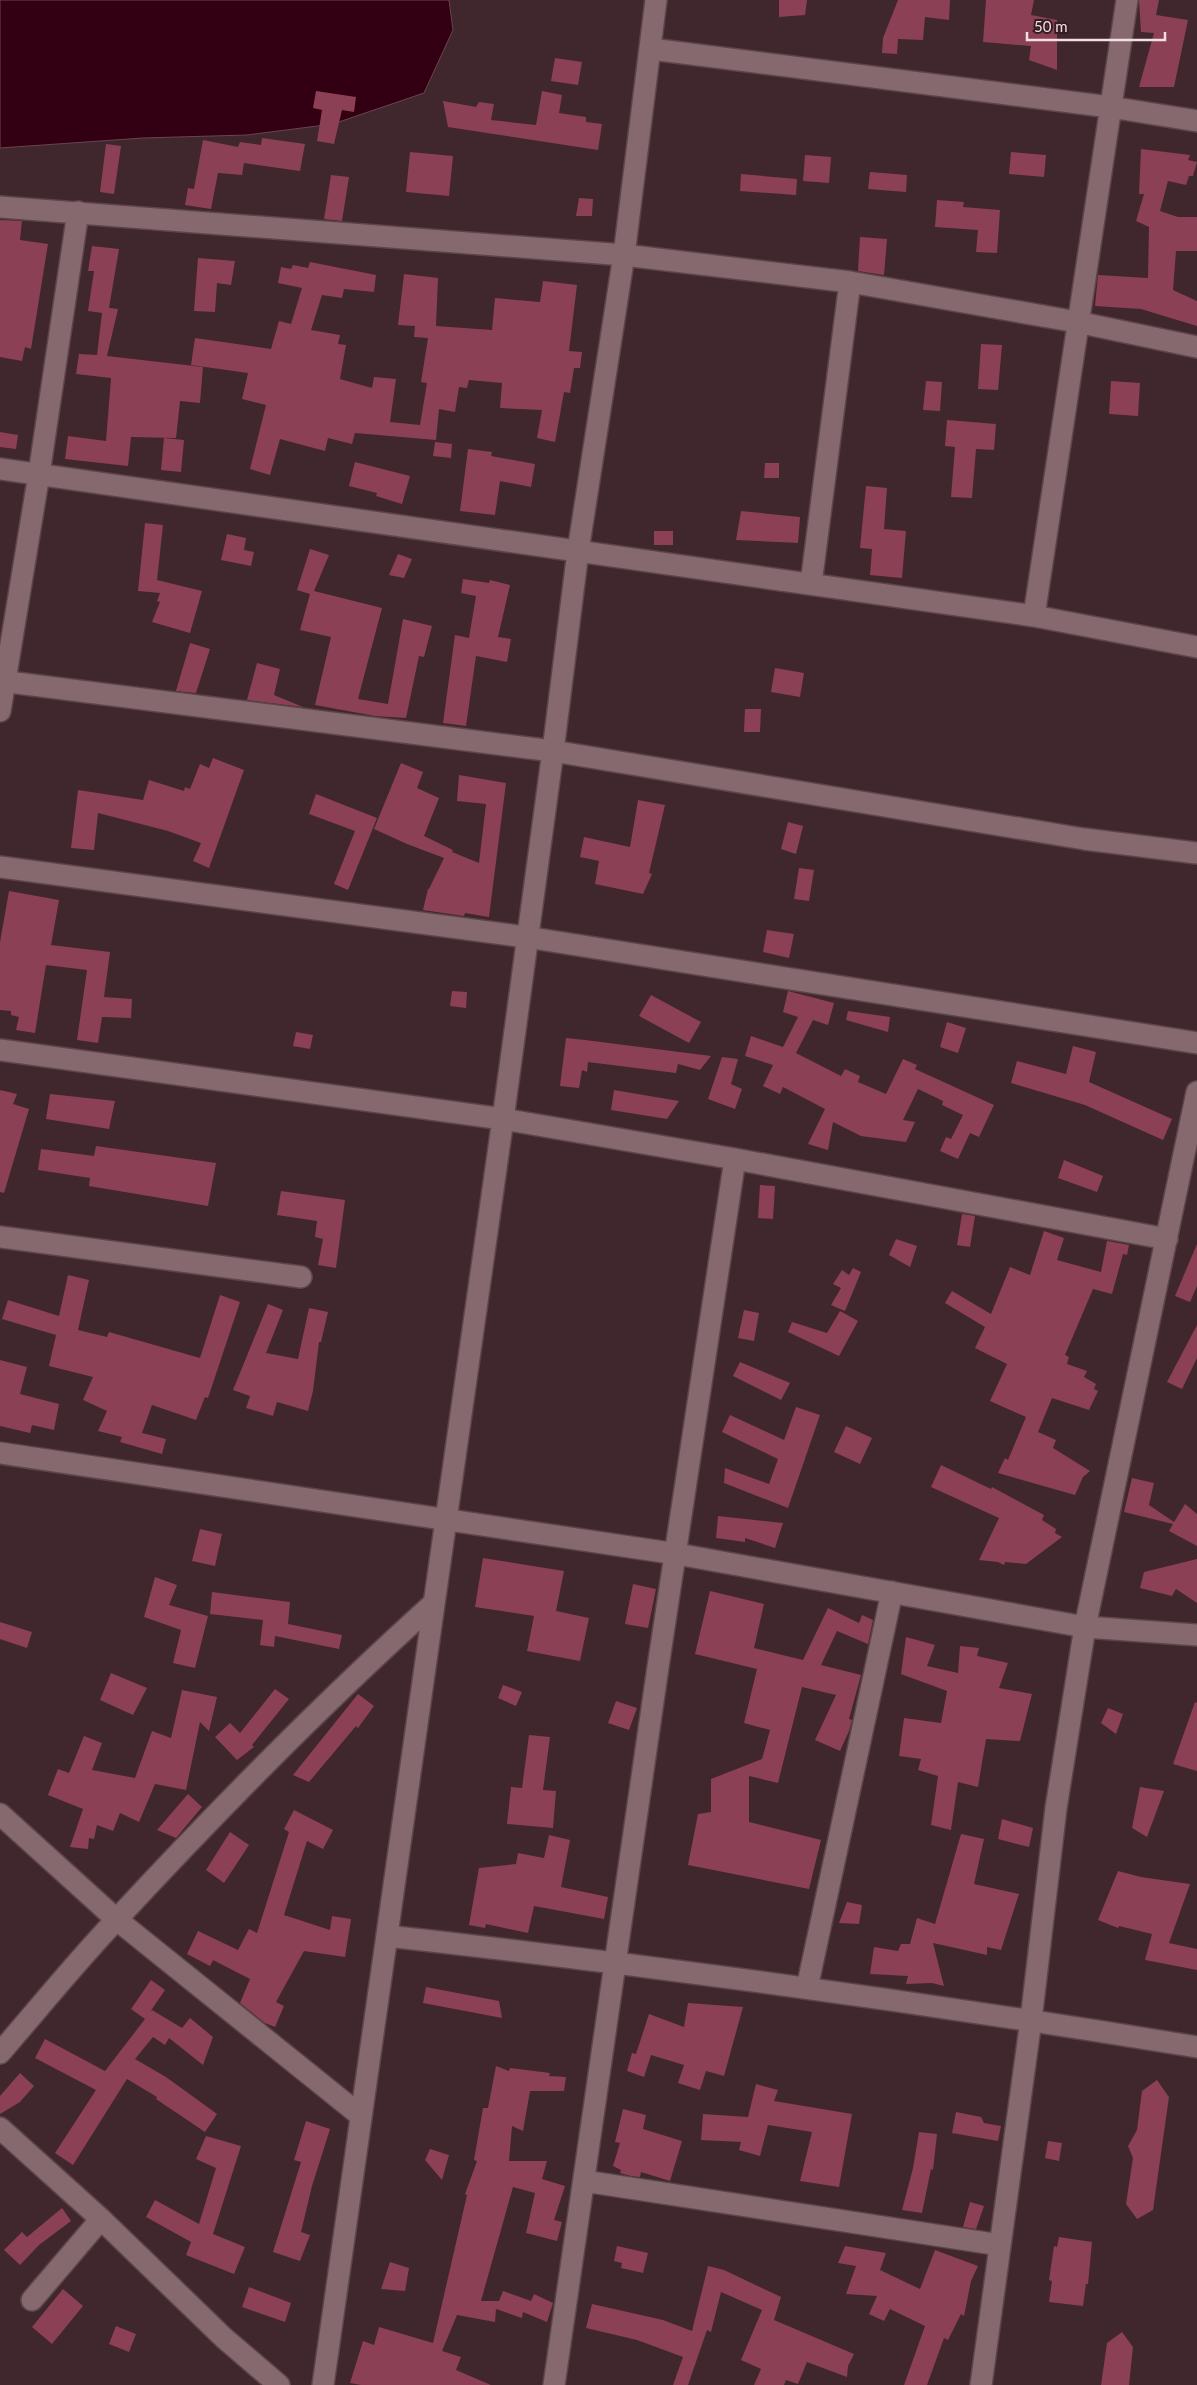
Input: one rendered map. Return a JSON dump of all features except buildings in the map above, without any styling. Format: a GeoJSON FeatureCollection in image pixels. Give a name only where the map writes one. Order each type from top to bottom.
{"type":"FeatureCollection","features":[{"type":"Feature","properties":{"kind":"street"},"geometry":{"type":"LineString","coordinates":[[323,2385],[503,1120],[526,937],[554,751],[578,551],[624,255],[656,0]]}},
{"type":"Feature","properties":{"kind":"street"},"geometry":{"type":"LineString","coordinates":[[1034,616],[1127,0]]}},
{"type":"Feature","properties":{"kind":"street"},"geometry":{"type":"LineString","coordinates":[[651,49],[1110,107],[1197,121]]}},
{"type":"Feature","properties":{"kind":"street"},"geometry":{"type":"LineString","coordinates":[[0,207],[624,255],[850,282],[1077,322],[1197,347]]}},
{"type":"Feature","properties":{"kind":"street"},"geometry":{"type":"LineString","coordinates":[[0,711],[2,681],[39,474],[78,212]]}},
{"type":"Feature","properties":{"kind":"street"},"geometry":{"type":"LineString","coordinates":[[811,584],[850,282]]}},
{"type":"Feature","properties":{"kind":"street"},"geometry":{"type":"LineString","coordinates":[[0,469],[1034,616],[1197,648]]}},
{"type":"Feature","properties":{"kind":"street"},"geometry":{"type":"LineString","coordinates":[[2,681],[554,751],[1084,838],[1197,853]]}},
{"type":"Feature","properties":{"kind":"street"},"geometry":{"type":"LineString","coordinates":[[0,868],[526,937],[1197,1043]]}},
{"type":"Feature","properties":{"kind":"street"},"geometry":{"type":"LineString","coordinates":[[0,1050],[503,1120],[735,1159],[1167,1239]]}},
{"type":"Feature","properties":{"kind":"street"},"geometry":{"type":"LineString","coordinates":[[981,2385],[1031,2020],[1056,1808],[1085,1627],[1197,1092]]}},
{"type":"Feature","properties":{"kind":"street"},"geometry":{"type":"LineString","coordinates":[[554,2385],[735,1159]]}},
{"type":"Feature","properties":{"kind":"street"},"geometry":{"type":"LineString","coordinates":[[0,1237],[301,1277]]}},
{"type":"Feature","properties":{"kind":"street"},"geometry":{"type":"LineString","coordinates":[[0,1453],[677,1554],[1085,1627],[1197,1635]]}},
{"type":"Feature","properties":{"kind":"street"},"geometry":{"type":"LineString","coordinates":[[806,1988],[892,1592]]}},
{"type":"Feature","properties":{"kind":"street"},"geometry":{"type":"LineString","coordinates":[[0,2053],[116,1920],[356,1674],[434,1604]]}},
{"type":"Feature","properties":{"kind":"street"},"geometry":{"type":"LineString","coordinates":[[0,1814],[116,1920],[361,2116]]}},
{"type":"Feature","properties":{"kind":"street"},"geometry":{"type":"LineString","coordinates":[[387,1936],[616,1961],[1031,2020],[1197,2047]]}},
{"type":"Feature","properties":{"kind":"street"},"geometry":{"type":"LineString","coordinates":[[0,2128],[101,2219],[224,2338],[279,2385]]}},
{"type":"Feature","properties":{"kind":"street"},"geometry":{"type":"LineString","coordinates":[[584,2182],[1000,2245]]}},
{"type":"Feature","properties":{"kind":"street"},"geometry":{"type":"LineString","coordinates":[[32,2300],[101,2219]]}},
{"type":"Feature","properties":{"kind":"shaded area"},"geometry":{"type":"Polygon","coordinates":[[[0,0],[449,0],[453,30],[424,93],[333,124],[247,135],[143,138],[0,148],[0,0]]]}}]}
